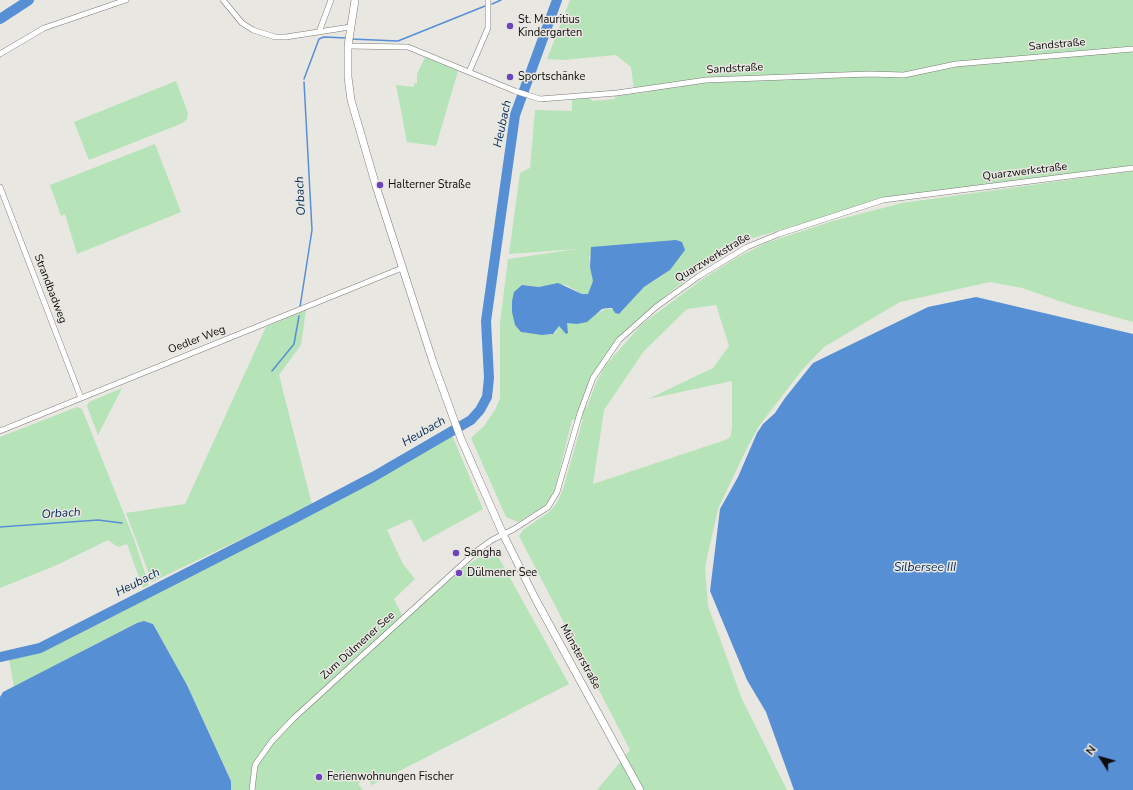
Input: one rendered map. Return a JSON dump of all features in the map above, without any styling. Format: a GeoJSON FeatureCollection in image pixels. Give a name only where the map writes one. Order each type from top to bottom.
{"type":"FeatureCollection","features":[{"type":"Feature","properties":{"kind":"main road"},"geometry":{"type":"LineString","coordinates":[[355,0],[348,44],[348,77],[357,126],[402,268],[451,414],[503,534]]}},
{"type":"Feature","properties":{"kind":"main road","name":"Münsterstraße"},"geometry":{"type":"LineString","coordinates":[[503,534],[536,600],[640,790]]}},
{"type":"Feature","properties":{"kind":"street"},"geometry":{"type":"LineString","coordinates":[[0,54],[44,28],[126,0]]}},
{"type":"Feature","properties":{"kind":"street"},"geometry":{"type":"LineString","coordinates":[[223,0],[242,23],[266,34],[286,37],[350,27]]}},
{"type":"Feature","properties":{"kind":"street"},"geometry":{"type":"LineString","coordinates":[[319,32],[332,0]]}},
{"type":"Feature","properties":{"kind":"street"},"geometry":{"type":"LineString","coordinates":[[469,72],[488,28],[488,0]]}},
{"type":"Feature","properties":{"kind":"street","name":"Sandstraße"},"geometry":{"type":"LineString","coordinates":[[348,44],[408,47],[515,91],[540,99],[617,93],[706,80],[869,74],[904,75],[956,64],[1133,49]]}},
{"type":"Feature","properties":{"kind":"street","name":"Quarzwerkstraße"},"geometry":{"type":"LineString","coordinates":[[503,534],[514,529],[548,507],[557,492],[580,414],[593,378],[619,340],[656,307],[699,276],[747,247],[779,234],[883,200],[1133,168]]}},
{"type":"Feature","properties":{"kind":"street","name":"Strandbadweg"},"geometry":{"type":"LineString","coordinates":[[0,187],[81,398]]}},
{"type":"Feature","properties":{"kind":"street","name":"Oedler Weg"},"geometry":{"type":"LineString","coordinates":[[0,431],[402,268]]}},
{"type":"Feature","properties":{"kind":"street","name":"Zum Dülmener See"},"geometry":{"type":"LineString","coordinates":[[252,790],[255,765],[283,729],[456,570],[488,542],[503,534]]}},
{"type":"Feature","properties":{"kind":"green space"},"geometry":{"type":"Polygon","coordinates":[[[570,0],[1133,0],[1133,168],[883,200],[746,240],[700,269],[669,293],[617,340],[591,378],[580,408],[587,407],[596,383],[605,366],[642,324],[704,278],[738,257],[766,243],[833,221],[902,203],[1133,171],[1133,322],[1071,305],[1022,288],[990,282],[900,302],[824,347],[802,370],[759,426],[718,509],[705,567],[708,606],[742,699],[787,790],[597,790],[630,750],[519,536],[523,530],[549,512],[557,503],[563,489],[583,419],[572,420],[554,493],[546,505],[518,522],[506,517],[471,438],[484,426],[495,410],[500,398],[500,323],[508,259],[577,249],[509,254],[520,173],[530,168],[535,110],[572,111],[572,99],[589,97],[593,101],[615,99],[615,96],[649,92],[646,89],[634,90],[631,67],[616,55],[563,60],[547,59],[570,0]],[[589,256],[593,281],[588,294],[582,294],[566,285],[539,287],[526,285],[521,332],[550,335],[556,332],[557,327],[561,327],[563,331],[568,331],[566,325],[567,323],[598,313],[607,308],[621,312],[644,287],[665,274],[589,256]],[[716,305],[687,309],[644,351],[604,410],[593,484],[728,439],[731,435],[732,381],[648,399],[713,368],[729,346],[716,305]]]}},
{"type":"Feature","properties":{"kind":"green space"},"geometry":{"type":"Polygon","coordinates":[[[425,57],[458,71],[436,146],[407,142],[396,85],[414,87],[414,83],[417,83],[417,74],[425,57]]]}},
{"type":"Feature","properties":{"kind":"green space"},"geometry":{"type":"Polygon","coordinates":[[[176,81],[188,113],[187,119],[183,123],[89,160],[74,122],[176,81]]]}},
{"type":"Feature","properties":{"kind":"green space"},"geometry":{"type":"Polygon","coordinates":[[[155,144],[181,212],[77,254],[65,214],[61,216],[50,185],[155,144]]]}},
{"type":"Feature","properties":{"kind":"green space"},"geometry":{"type":"Polygon","coordinates":[[[306,310],[301,345],[279,375],[312,505],[152,582],[126,513],[185,504],[266,327],[306,310]]]}},
{"type":"Feature","properties":{"kind":"green space"},"geometry":{"type":"Polygon","coordinates":[[[122,388],[98,435],[87,406],[89,402],[122,388]]]}},
{"type":"Feature","properties":{"kind":"green space"},"geometry":{"type":"Polygon","coordinates":[[[77,407],[82,409],[134,539],[149,585],[143,588],[127,544],[118,547],[108,540],[57,565],[0,588],[0,437],[77,407]]]}},
{"type":"Feature","properties":{"kind":"green space"},"geometry":{"type":"Polygon","coordinates":[[[452,435],[483,509],[423,542],[411,519],[387,530],[403,564],[415,579],[394,599],[402,615],[406,619],[461,569],[488,552],[495,551],[569,684],[372,785],[365,777],[358,784],[363,790],[231,790],[231,780],[187,685],[153,624],[137,623],[14,687],[9,659],[41,652],[379,479],[452,435]]]}},
{"type":"Feature","properties":{"kind":"water"},"geometry":{"type":"Polygon","coordinates":[[[676,240],[682,242],[685,250],[670,270],[644,287],[619,314],[615,313],[612,308],[602,309],[587,322],[577,324],[567,323],[568,333],[566,334],[559,326],[553,334],[542,335],[521,332],[515,325],[512,312],[512,301],[514,292],[522,285],[539,287],[558,283],[582,294],[588,294],[593,281],[590,267],[591,247],[676,240]]]}},
{"type":"Feature","properties":{"kind":"water","name":"Silbersee III"},"geometry":{"type":"Polygon","coordinates":[[[976,297],[1133,334],[1133,790],[794,790],[766,712],[747,680],[710,591],[720,509],[738,477],[757,433],[763,424],[775,413],[813,363],[928,307],[976,297]]]}},
{"type":"Feature","properties":{"kind":"water"},"geometry":{"type":"Polygon","coordinates":[[[144,621],[153,624],[187,685],[231,781],[231,790],[0,790],[0,697],[3,692],[137,623],[144,621]]]}},
{"type":"Feature","properties":{"kind":"waterway"},"geometry":{"type":"LineString","coordinates":[[0,19],[29,0]]}},
{"type":"Feature","properties":{"kind":"waterway","name":"Orbach"},"geometry":{"type":"LineString","coordinates":[[492,4],[501,0]]}},
{"type":"Feature","properties":{"kind":"waterway","name":"Heubach"},"geometry":{"type":"LineString","coordinates":[[0,657],[40,648],[295,518],[373,477],[471,420],[480,410],[487,397],[489,378],[486,321],[515,115],[557,0]]}},
{"type":"Feature","properties":{"kind":"waterway","name":"Orbach"},"geometry":{"type":"LineString","coordinates":[[351,39],[398,41],[485,6]]}},
{"type":"Feature","properties":{"kind":"waterway","name":"Orbach"},"geometry":{"type":"LineString","coordinates":[[304,79],[319,39],[324,37],[347,38]]}},
{"type":"Feature","properties":{"kind":"waterway","name":"Orbach"},"geometry":{"type":"LineString","coordinates":[[300,307],[312,230],[304,82]]}},
{"type":"Feature","properties":{"kind":"waterway","name":"Orbach"},"geometry":{"type":"LineString","coordinates":[[272,371],[294,344],[299,316]]}},
{"type":"Feature","properties":{"kind":"waterway","name":"Orbach"},"geometry":{"type":"LineString","coordinates":[[0,527],[98,520],[122,523]]}},
{"type":"Feature","properties":{"kind":"place","name":"St. Mauritius Kindergarten"},"geometry":{"type":"Point","coordinates":[510,26]}},
{"type":"Feature","properties":{"kind":"place","name":"Sportschänke"},"geometry":{"type":"Point","coordinates":[510,77]}},
{"type":"Feature","properties":{"kind":"place","name":"Halterner Straße"},"geometry":{"type":"Point","coordinates":[380,185]}},
{"type":"Feature","properties":{"kind":"place","name":"Sangha"},"geometry":{"type":"Point","coordinates":[456,553]}},
{"type":"Feature","properties":{"kind":"place","name":"Dülmener See"},"geometry":{"type":"Point","coordinates":[459,573]}},
{"type":"Feature","properties":{"kind":"place","name":"Ferienwohnungen Fischer"},"geometry":{"type":"Point","coordinates":[319,777]}}]}
